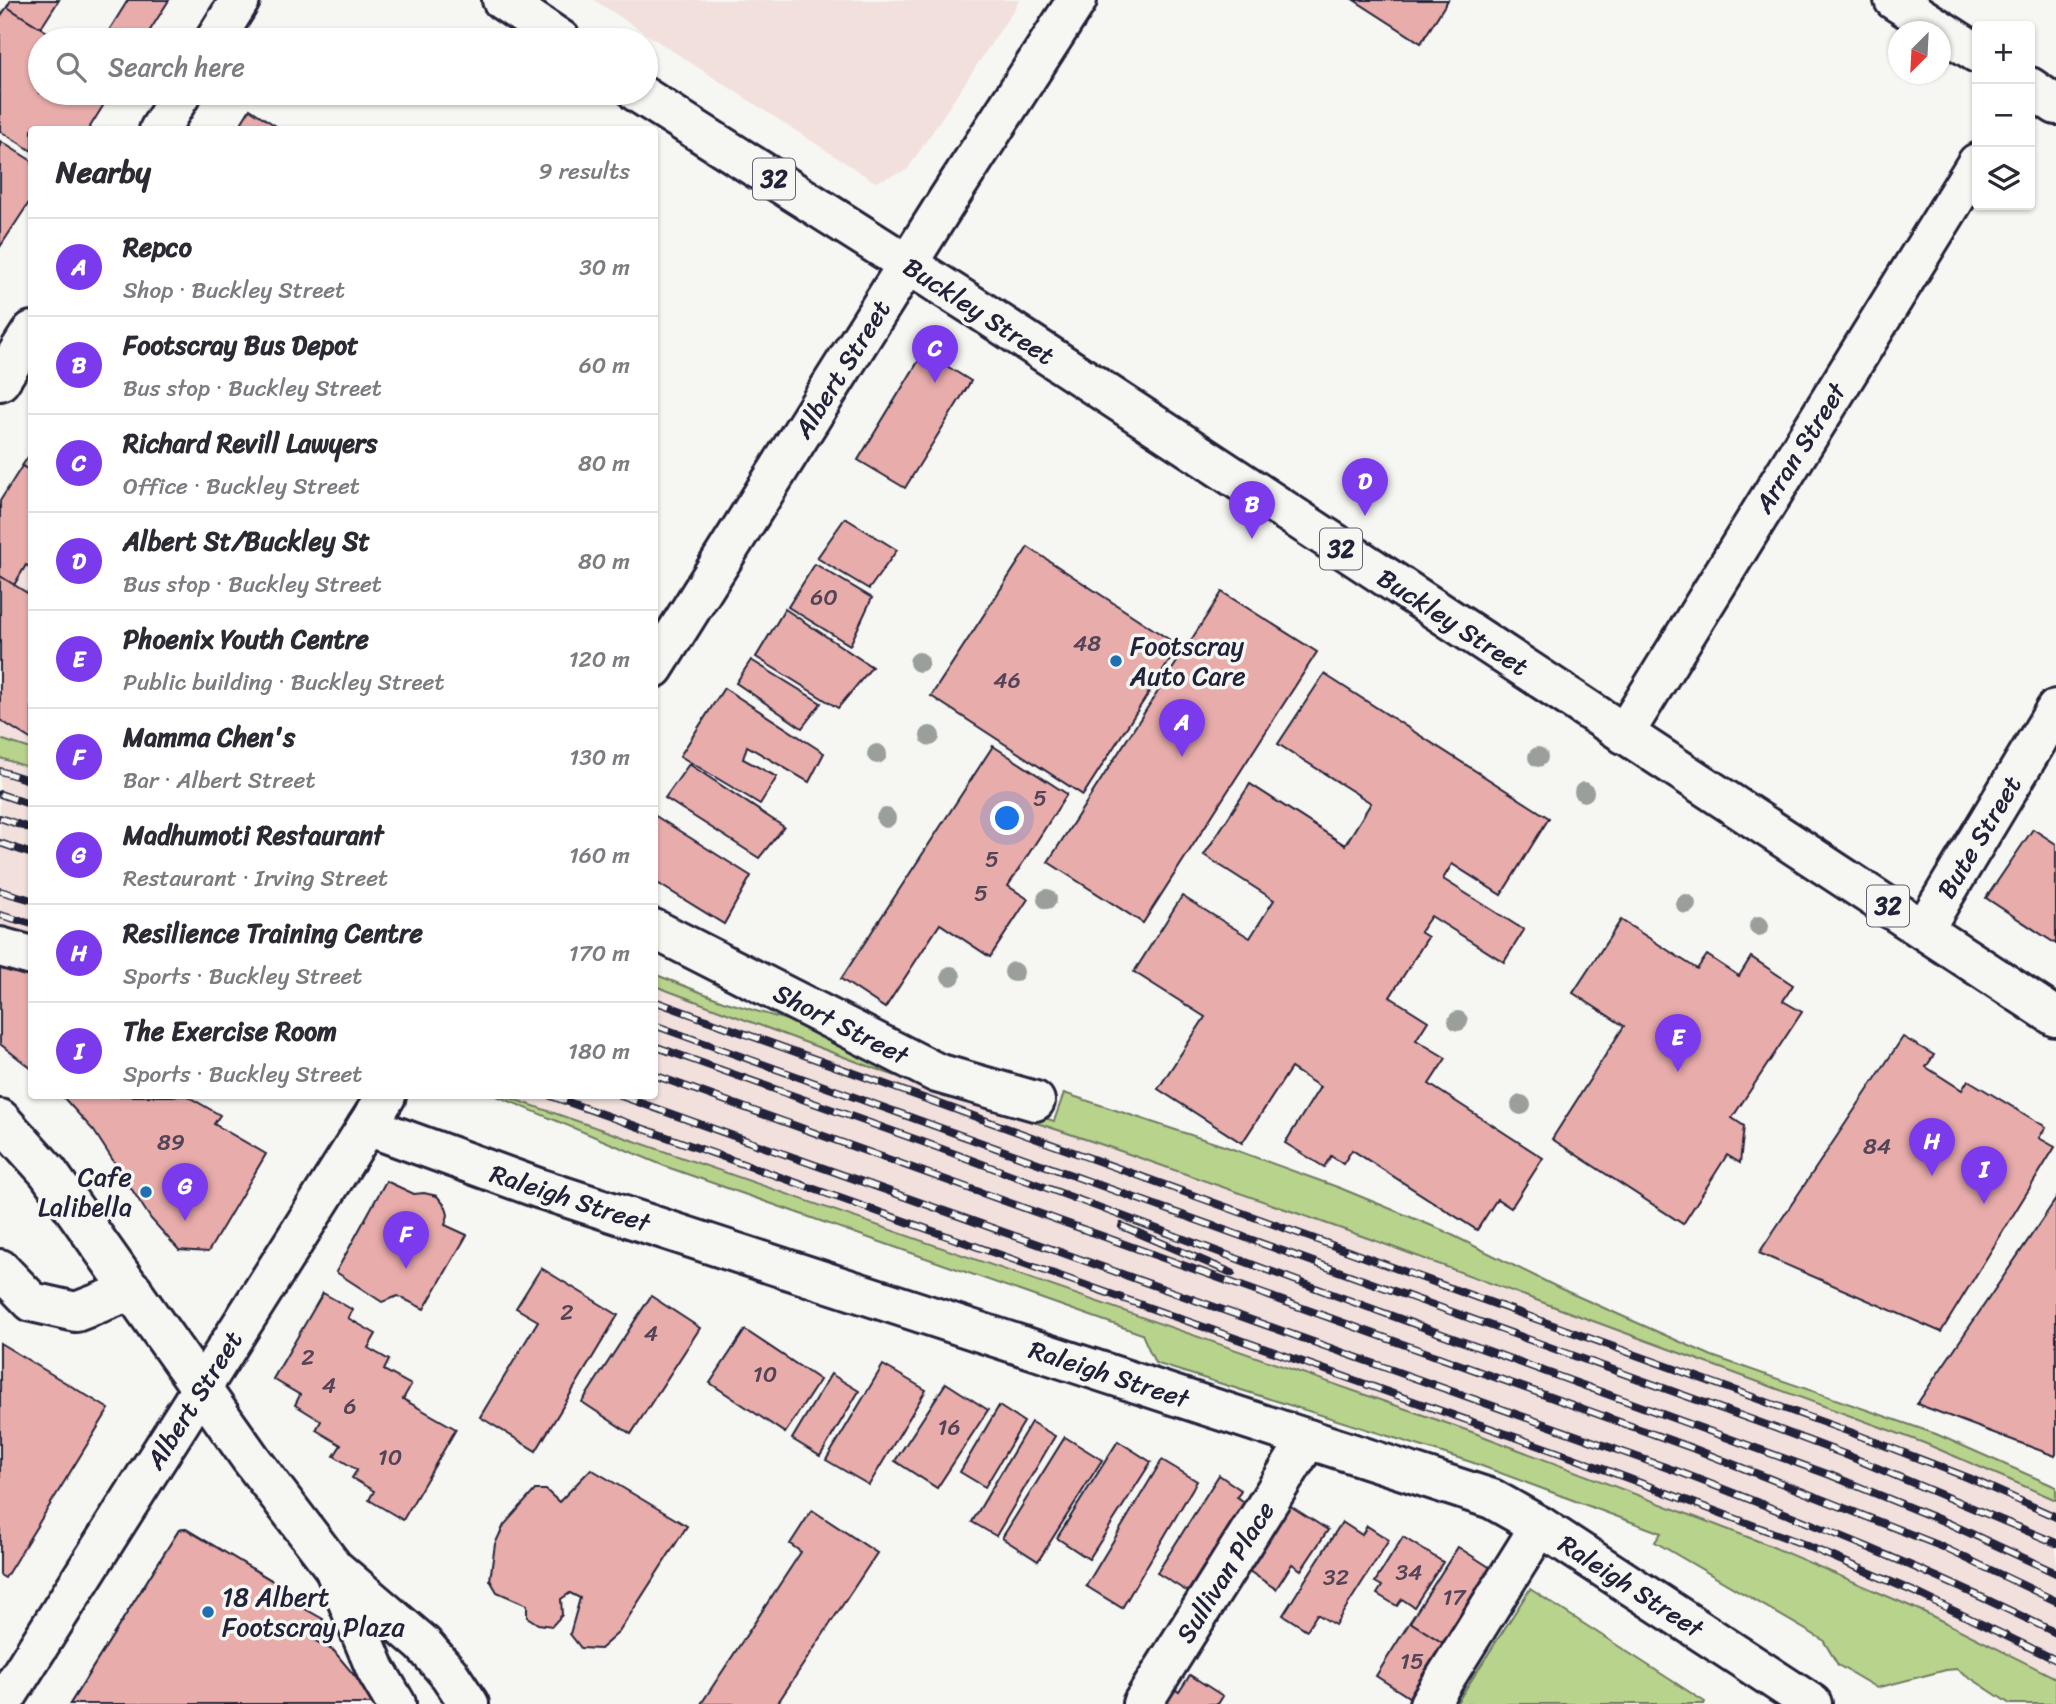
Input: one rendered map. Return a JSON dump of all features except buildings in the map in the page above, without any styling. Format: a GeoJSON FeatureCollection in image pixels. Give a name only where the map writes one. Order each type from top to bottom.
{"type":"FeatureCollection","features":[{"type":"Feature","properties":{"kind":"street"},"geometry":{"type":"LineString","coordinates":[[222,28],[240,0]]}},
{"type":"Feature","properties":{"kind":"street"},"geometry":{"type":"LineString","coordinates":[[502,0],[543,28]]}},
{"type":"Feature","properties":{"kind":"street","name":"Albert Street"},"geometry":{"type":"LineString","coordinates":[[658,662],[1077,0]]}},
{"type":"Feature","properties":{"kind":"street"},"geometry":{"type":"LineString","coordinates":[[1894,0],[1972,50]]}},
{"type":"Feature","properties":{"kind":"street"},"geometry":{"type":"LineString","coordinates":[[2035,90],[2056,105]]}},
{"type":"Feature","properties":{"kind":"street"},"geometry":{"type":"LineString","coordinates":[[161,126],[175,105]]}},
{"type":"Feature","properties":{"kind":"street","name":"Buckley Street"},"geometry":{"type":"LineString","coordinates":[[657,105],[908,264],[2056,1017]]}},
{"type":"Feature","properties":{"kind":"street","name":"Arran Street"},"geometry":{"type":"LineString","coordinates":[[1624,734],[1972,171]]}},
{"type":"Feature","properties":{"kind":"street"},"geometry":{"type":"LineString","coordinates":[[0,381],[28,337]]}},
{"type":"Feature","properties":{"kind":"street","name":"Bute Street"},"geometry":{"type":"LineString","coordinates":[[1924,929],[2056,709]]}},
{"type":"Feature","properties":{"kind":"street","name":"Short Street"},"geometry":{"type":"LineString","coordinates":[[658,931],[937,1073],[1035,1101]]}},
{"type":"Feature","properties":{"kind":"street"},"geometry":{"type":"LineString","coordinates":[[0,947],[28,955]]}},
{"type":"Feature","properties":{"kind":"street","name":"Albert Street"},"geometry":{"type":"LineString","coordinates":[[2,1704],[376,1111]]}},
{"type":"Feature","properties":{"kind":"street","name":"Raleigh Street"},"geometry":{"type":"LineString","coordinates":[[376,1111],[538,1188],[1484,1496],[1540,1526],[1812,1704]]}},
{"type":"Feature","properties":{"kind":"street"},"geometry":{"type":"LineString","coordinates":[[0,1118],[48,1172],[251,1459],[334,1568],[423,1644],[449,1674],[469,1704]]}},
{"type":"Feature","properties":{"kind":"street"},"geometry":{"type":"LineString","coordinates":[[0,1269],[32,1302],[76,1312],[133,1290]]}},
{"type":"Feature","properties":{"kind":"street","name":"Sullivan Place"},"geometry":{"type":"LineString","coordinates":[[1142,1704],[1308,1439]]}},
{"type":"Feature","properties":{"kind":"street"},"geometry":{"type":"LineString","coordinates":[[1429,1704],[1540,1526]]}},
{"type":"Feature","properties":{"kind":"street"},"geometry":{"type":"LineString","coordinates":[[334,1568],[376,1670],[396,1704]]}},
{"type":"Feature","properties":{"kind":"shaded area"},"geometry":{"type":"Polygon","coordinates":[[[594,0],[1020,0],[907,170],[875,182],[658,41],[658,28],[637,28],[594,0]]]}},
{"type":"Feature","properties":{"kind":"shaded area"},"geometry":{"type":"Polygon","coordinates":[[[28,456],[28,941],[0,933],[0,501],[28,456]]]}},
{"type":"Feature","properties":{"kind":"shaded area"},"geometry":{"type":"Polygon","coordinates":[[[658,975],[926,1079],[1054,1121],[1064,1093],[1340,1188],[1442,1230],[1559,1288],[1712,1356],[1936,1434],[2056,1487],[2056,1689],[1617,1516],[1471,1462],[1155,1363],[1142,1334],[667,1167],[504,1099],[658,1099],[658,975]]]}},
{"type":"Feature","properties":{"kind":"green space"},"geometry":{"type":"Polygon","coordinates":[[[0,739],[28,748],[28,767],[0,758],[0,739]]]}},
{"type":"Feature","properties":{"kind":"green space"},"geometry":{"type":"Polygon","coordinates":[[[658,976],[723,1001],[843,1037],[926,1079],[1054,1121],[1064,1093],[1340,1188],[1442,1230],[1559,1288],[1712,1356],[1936,1434],[2056,1487],[2056,1500],[1924,1443],[1376,1241],[1106,1146],[884,1072],[658,987],[658,976]]]}},
{"type":"Feature","properties":{"kind":"green space"},"geometry":{"type":"Polygon","coordinates":[[[504,1099],[514,1099],[1472,1432],[1766,1544],[1924,1612],[2056,1678],[2056,1704],[2010,1704],[1957,1669],[1877,1688],[1838,1665],[1823,1640],[1655,1542],[1661,1533],[1471,1462],[1155,1363],[1142,1334],[667,1167],[504,1099]]]}},
{"type":"Feature","properties":{"kind":"green space"},"geometry":{"type":"Polygon","coordinates":[[[1530,1589],[1705,1702],[1704,1704],[1456,1704],[1530,1589]]]}},
{"type":"Feature","properties":{"kind":"railway"},"geometry":{"type":"LineString","coordinates":[[0,771],[28,780]]}},
{"type":"Feature","properties":{"kind":"railway"},"geometry":{"type":"LineString","coordinates":[[0,794],[28,804]]}},
{"type":"Feature","properties":{"kind":"railway"},"geometry":{"type":"LineString","coordinates":[[0,818],[28,828]]}},
{"type":"Feature","properties":{"kind":"railway"},"geometry":{"type":"LineString","coordinates":[[0,843],[28,853]]}},
{"type":"Feature","properties":{"kind":"railway"},"geometry":{"type":"LineString","coordinates":[[0,891],[28,899]]}},
{"type":"Feature","properties":{"kind":"railway"},"geometry":{"type":"LineString","coordinates":[[0,915],[28,923]]}},
{"type":"Feature","properties":{"kind":"railway"},"geometry":{"type":"LineString","coordinates":[[658,1002],[1850,1432],[1969,1478],[2056,1517]]}},
{"type":"Feature","properties":{"kind":"railway"},"geometry":{"type":"LineString","coordinates":[[658,1026],[1775,1428],[2056,1543]]}},
{"type":"Feature","properties":{"kind":"railway"},"geometry":{"type":"LineString","coordinates":[[658,1047],[1830,1475],[1948,1523],[2056,1573]]}},
{"type":"Feature","properties":{"kind":"railway"},"geometry":{"type":"LineString","coordinates":[[658,1076],[1692,1448],[1938,1545],[2056,1601]]}},
{"type":"Feature","properties":{"kind":"railway"},"geometry":{"type":"LineString","coordinates":[[559,1099],[1574,1458],[1803,1544],[1917,1593],[2056,1660]]}},
{"type":"Feature","properties":{"kind":"railway"},"geometry":{"type":"LineString","coordinates":[[629,1099],[1682,1473],[1871,1548],[2056,1633]]}},
{"type":"Feature","properties":{"kind":"railway"},"geometry":{"type":"LineString","coordinates":[[1122,1226],[1232,1273]]}},
{"type":"Feature","properties":{"kind":"place","name":"Richard Revill Lawyers"},"geometry":{"type":"Point","coordinates":[935,383]}},
{"type":"Feature","properties":{"kind":"place","name":"Albert St/Buckley St"},"geometry":{"type":"Point","coordinates":[1365,516]}},
{"type":"Feature","properties":{"kind":"place","name":"Footscray Bus Depot"},"geometry":{"type":"Point","coordinates":[1252,539]}},
{"type":"Feature","properties":{"kind":"place","name":"Footscray Auto Care"},"geometry":{"type":"Point","coordinates":[1116,661]}},
{"type":"Feature","properties":{"kind":"place","name":"Repco"},"geometry":{"type":"Point","coordinates":[1182,757]}},
{"type":"Feature","properties":{"kind":"place","name":"Phoenix Youth Centre"},"geometry":{"type":"Point","coordinates":[1678,1072]}},
{"type":"Feature","properties":{"kind":"place","name":"Resilience Training Centre"},"geometry":{"type":"Point","coordinates":[1932,1176]}},
{"type":"Feature","properties":{"kind":"place","name":"Cafe Lalibella"},"geometry":{"type":"Point","coordinates":[146,1192]}},
{"type":"Feature","properties":{"kind":"place","name":"The Exercise Room"},"geometry":{"type":"Point","coordinates":[1984,1204]}},
{"type":"Feature","properties":{"kind":"place","name":"Madhumoti Restaurant"},"geometry":{"type":"Point","coordinates":[185,1221]}},
{"type":"Feature","properties":{"kind":"place","name":"Mamma Chen's"},"geometry":{"type":"Point","coordinates":[406,1269]}},
{"type":"Feature","properties":{"kind":"place","name":"18 Albert Footscray Plaza"},"geometry":{"type":"Point","coordinates":[208,1612]}}]}
